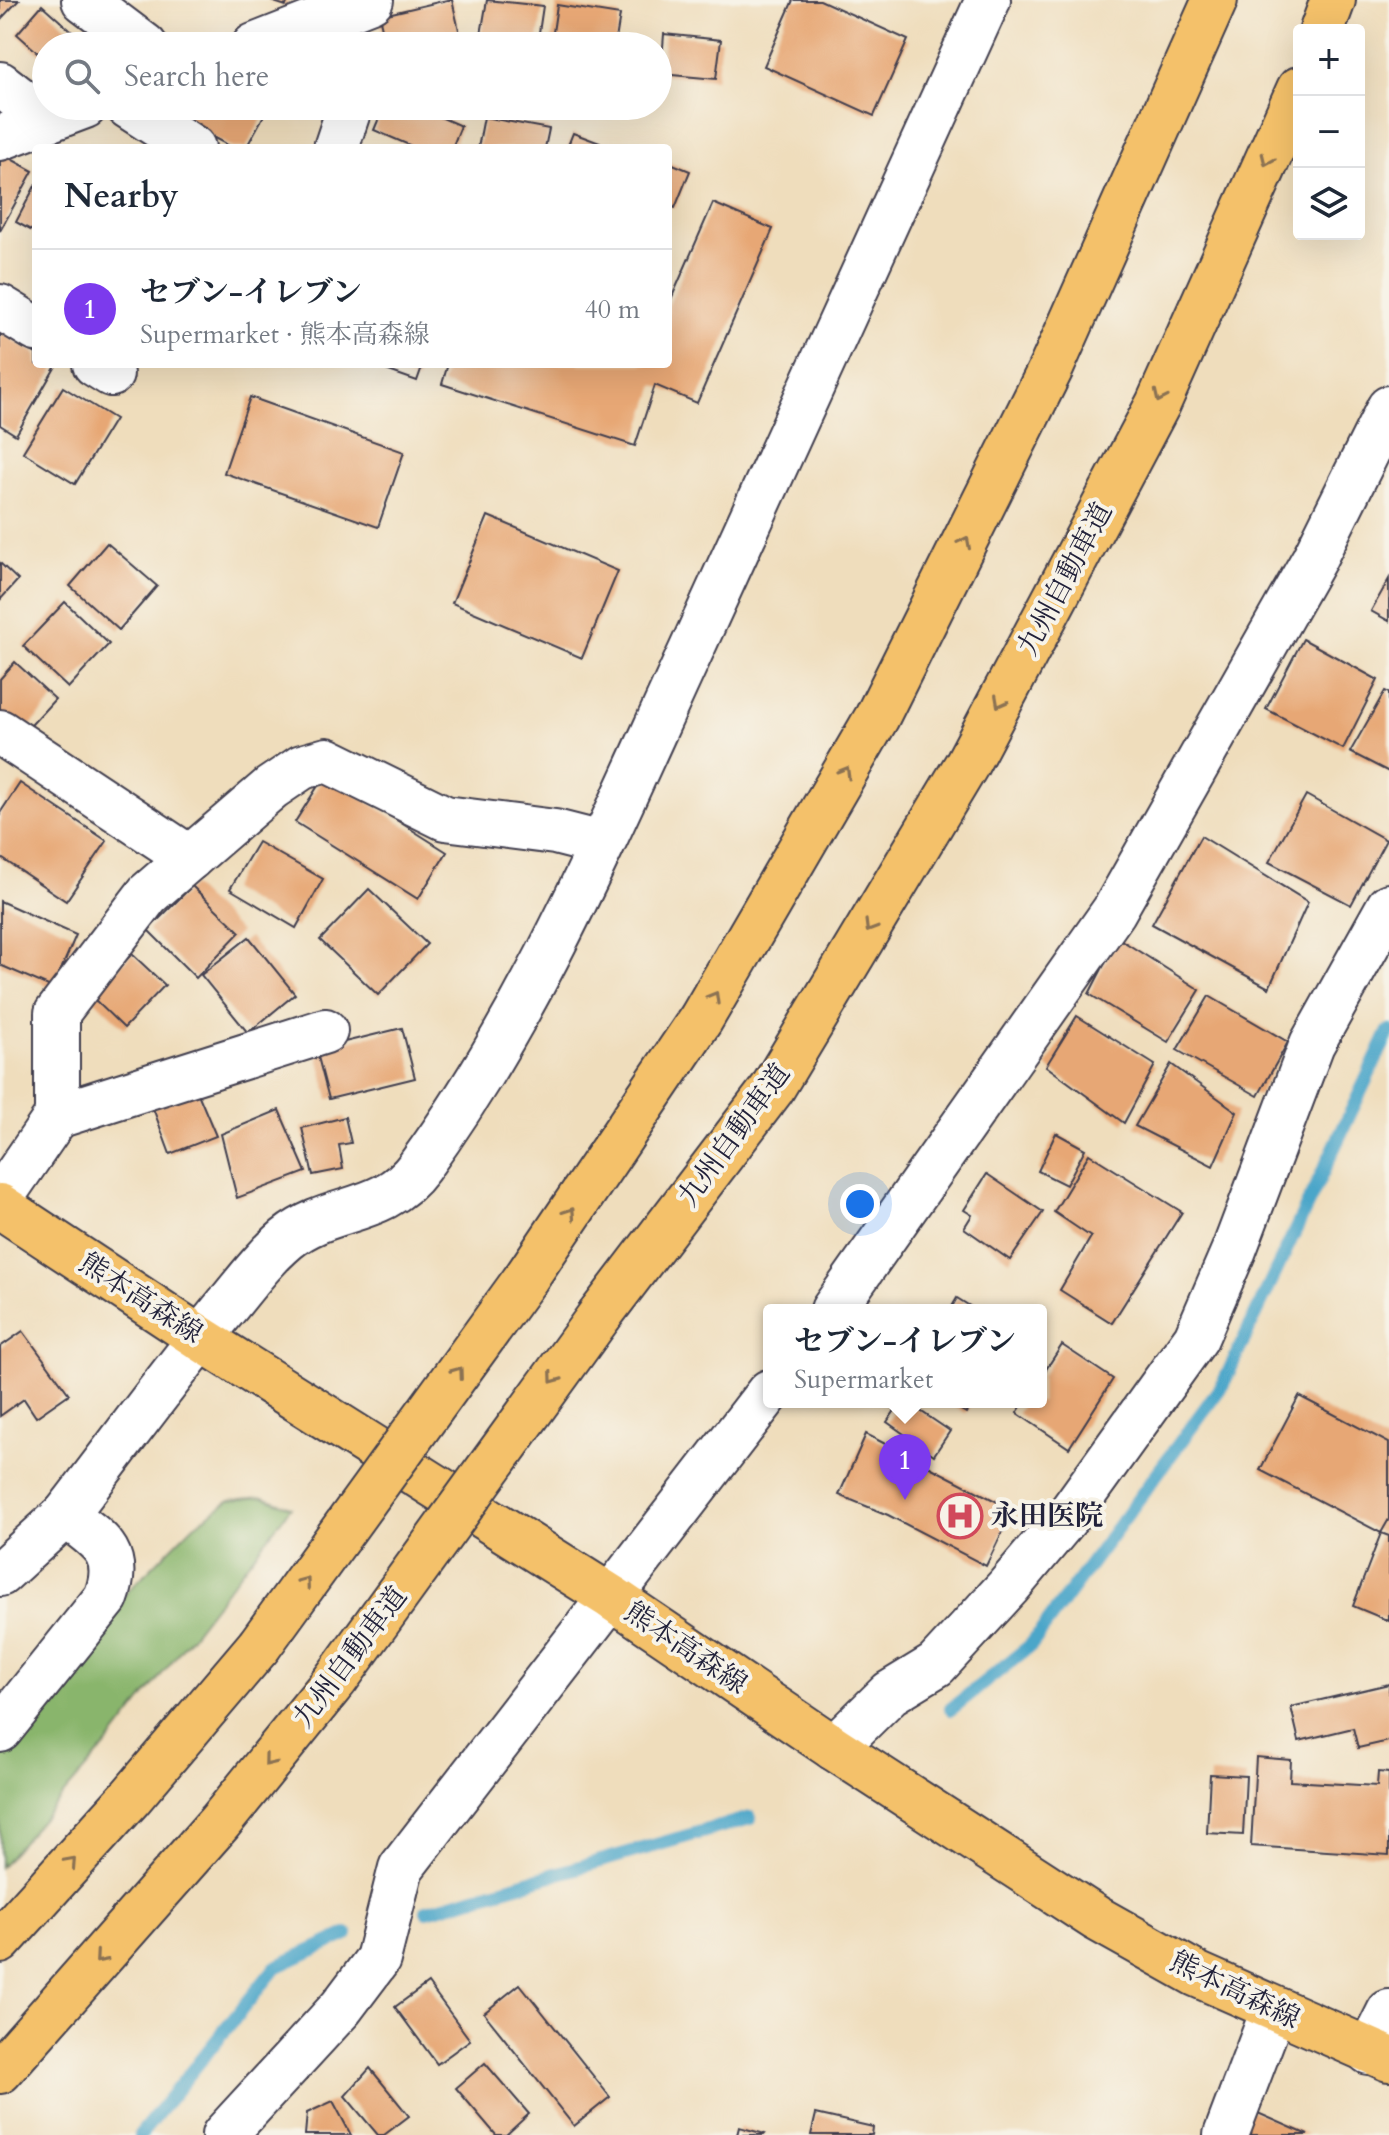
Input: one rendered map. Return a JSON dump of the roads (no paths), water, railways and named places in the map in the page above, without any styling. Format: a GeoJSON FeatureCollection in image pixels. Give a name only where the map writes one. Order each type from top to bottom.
{"type":"FeatureCollection","features":[{"type":"Feature","properties":{"kind":"main road"},"geometry":{"type":"LineString","coordinates":[[0,1941],[130,1798],[259,1646],[526,1278],[701,1019],[877,717],[1052,366],[1215,0]]}},
{"type":"Feature","properties":{"kind":"main road"},"geometry":{"type":"LineString","coordinates":[[1324,24],[1333,0]]}},
{"type":"Feature","properties":{"kind":"main road","name":"九州自動車道"},"geometry":{"type":"LineString","coordinates":[[0,2071],[220,1822],[336,1679],[600,1315],[772,1089],[967,764],[1158,404],[1296,96]]}},
{"type":"Feature","properties":{"kind":"main road","name":"熊本高森線"},"geometry":{"type":"LineString","coordinates":[[0,1206],[200,1338],[611,1597],[834,1748],[1096,1918],[1196,1974],[1379,2056]]}},
{"type":"Feature","properties":{"kind":"street"},"geometry":{"type":"LineString","coordinates":[[84,0],[126,32]]}},
{"type":"Feature","properties":{"kind":"street"},"geometry":{"type":"LineString","coordinates":[[0,1574],[65,1515],[200,1338],[286,1240],[305,1226],[330,1215],[378,1202],[415,1173],[481,1077],[602,844],[988,0]]}},
{"type":"Feature","properties":{"kind":"street"},"geometry":{"type":"LineString","coordinates":[[308,32],[354,20]]}},
{"type":"Feature","properties":{"kind":"street"},"geometry":{"type":"LineString","coordinates":[[0,84],[32,98]]}},
{"type":"Feature","properties":{"kind":"street"},"geometry":{"type":"LineString","coordinates":[[0,138],[45,120]]}},
{"type":"Feature","properties":{"kind":"street"},"geometry":{"type":"LineString","coordinates":[[150,120],[187,144]]}},
{"type":"Feature","properties":{"kind":"street"},"geometry":{"type":"LineString","coordinates":[[337,144],[345,120]]}},
{"type":"Feature","properties":{"kind":"street"},"geometry":{"type":"LineString","coordinates":[[0,307],[32,327]]}},
{"type":"Feature","properties":{"kind":"street"},"geometry":{"type":"LineString","coordinates":[[837,1304],[1114,911],[1314,559],[1389,408]]}},
{"type":"Feature","properties":{"kind":"street"},"geometry":{"type":"LineString","coordinates":[[0,732],[190,858]]}},
{"type":"Feature","properties":{"kind":"street"},"geometry":{"type":"LineString","coordinates":[[0,1199],[57,1116],[57,1013],[148,894],[271,788],[302,767],[327,760],[445,818],[555,832],[602,844]]}},
{"type":"Feature","properties":{"kind":"street"},"geometry":{"type":"LineString","coordinates":[[834,1748],[890,1693],[936,1665],[1008,1587],[1071,1512],[1196,1338],[1234,1250],[1312,1044],[1389,906]]}},
{"type":"Feature","properties":{"kind":"street"},"geometry":{"type":"LineString","coordinates":[[57,1116],[325,1031]]}},
{"type":"Feature","properties":{"kind":"street"},"geometry":{"type":"LineString","coordinates":[[224,2135],[341,2008],[378,1959],[401,1868],[763,1400]]}},
{"type":"Feature","properties":{"kind":"street"},"geometry":{"type":"LineString","coordinates":[[0,1730],[106,1598],[114,1575],[111,1557],[100,1541],[65,1515]]}},
{"type":"Feature","properties":{"kind":"street"},"geometry":{"type":"LineString","coordinates":[[1226,2135],[1273,2011]]}},
{"type":"Feature","properties":{"kind":"street"},"geometry":{"type":"LineString","coordinates":[[1379,2056],[1389,2012]]}},
{"type":"Feature","properties":{"kind":"waterway"},"geometry":{"type":"LineString","coordinates":[[951,1709],[1031,1645],[1223,1384],[1389,1031]]}},
{"type":"Feature","properties":{"kind":"waterway"},"geometry":{"type":"LineString","coordinates":[[427,1911],[750,1818]]}},
{"type":"Feature","properties":{"kind":"waterway"},"geometry":{"type":"LineString","coordinates":[[140,2135],[276,1967],[347,1934]]}},
{"type":"Feature","properties":{"kind":"place","name":"セブン-イレブン"},"geometry":{"type":"Point","coordinates":[905,1500]}},
{"type":"Feature","properties":{"kind":"place","name":"永田医院"},"geometry":{"type":"Point","coordinates":[960,1516]}}]}
